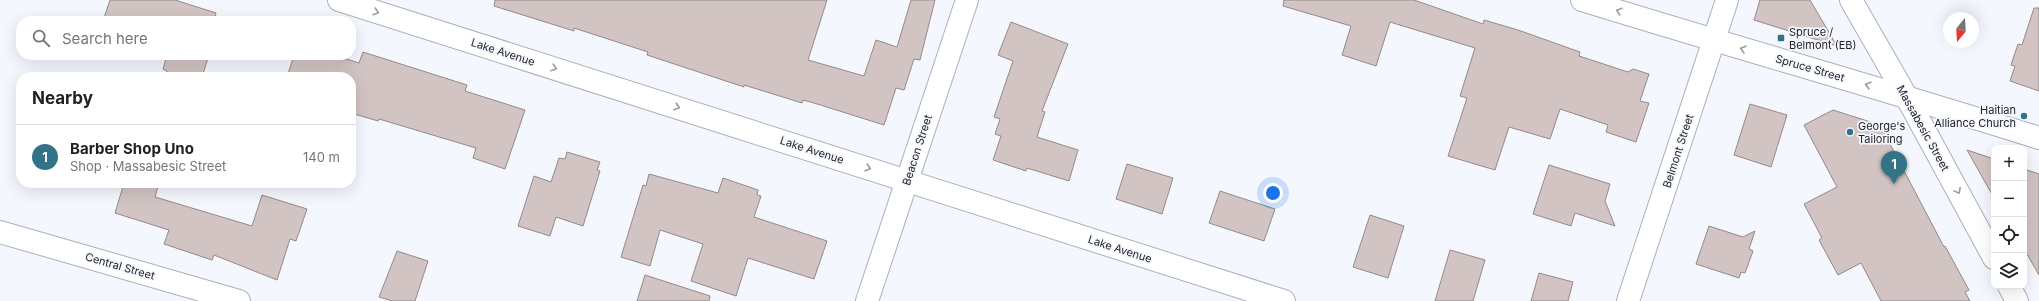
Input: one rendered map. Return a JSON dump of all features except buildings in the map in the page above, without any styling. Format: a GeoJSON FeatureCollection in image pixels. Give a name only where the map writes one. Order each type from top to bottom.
{"type":"FeatureCollection","features":[{"type":"Feature","properties":{"kind":"street","name":"Lake Avenue"},"geometry":{"type":"LineString","coordinates":[[339,0],[1284,301]]}},
{"type":"Feature","properties":{"kind":"street","name":"Beacon Street"},"geometry":{"type":"LineString","coordinates":[[868,301],[967,0]]}},
{"type":"Feature","properties":{"kind":"street","name":"Spruce Street"},"geometry":{"type":"LineString","coordinates":[[1582,0],[1714,41],[1906,96],[2039,138]]}},
{"type":"Feature","properties":{"kind":"street","name":"Belmont Street"},"geometry":{"type":"LineString","coordinates":[[1628,301],[1727,0]]}},
{"type":"Feature","properties":{"kind":"street","name":"Massabesic Street"},"geometry":{"type":"LineString","coordinates":[[1851,0],[1906,96],[1991,253]]}},
{"type":"Feature","properties":{"kind":"street","name":"Central Street"},"geometry":{"type":"LineString","coordinates":[[0,232],[239,301]]}},
{"type":"Feature","properties":{"kind":"street"},"geometry":{"type":"LineString","coordinates":[[2011,289],[2017,301]]}},
{"type":"Feature","properties":{"kind":"place","name":"Spruce / Belmont (EB)"},"geometry":{"type":"Point","coordinates":[1781,38]}},
{"type":"Feature","properties":{"kind":"place","name":"Haitian Alliance Church"},"geometry":{"type":"Point","coordinates":[2024,116]}},
{"type":"Feature","properties":{"kind":"place","name":"George's Tailoring"},"geometry":{"type":"Point","coordinates":[1850,132]}},
{"type":"Feature","properties":{"kind":"place","name":"Barber Shop Uno"},"geometry":{"type":"Point","coordinates":[1894,184]}}]}
